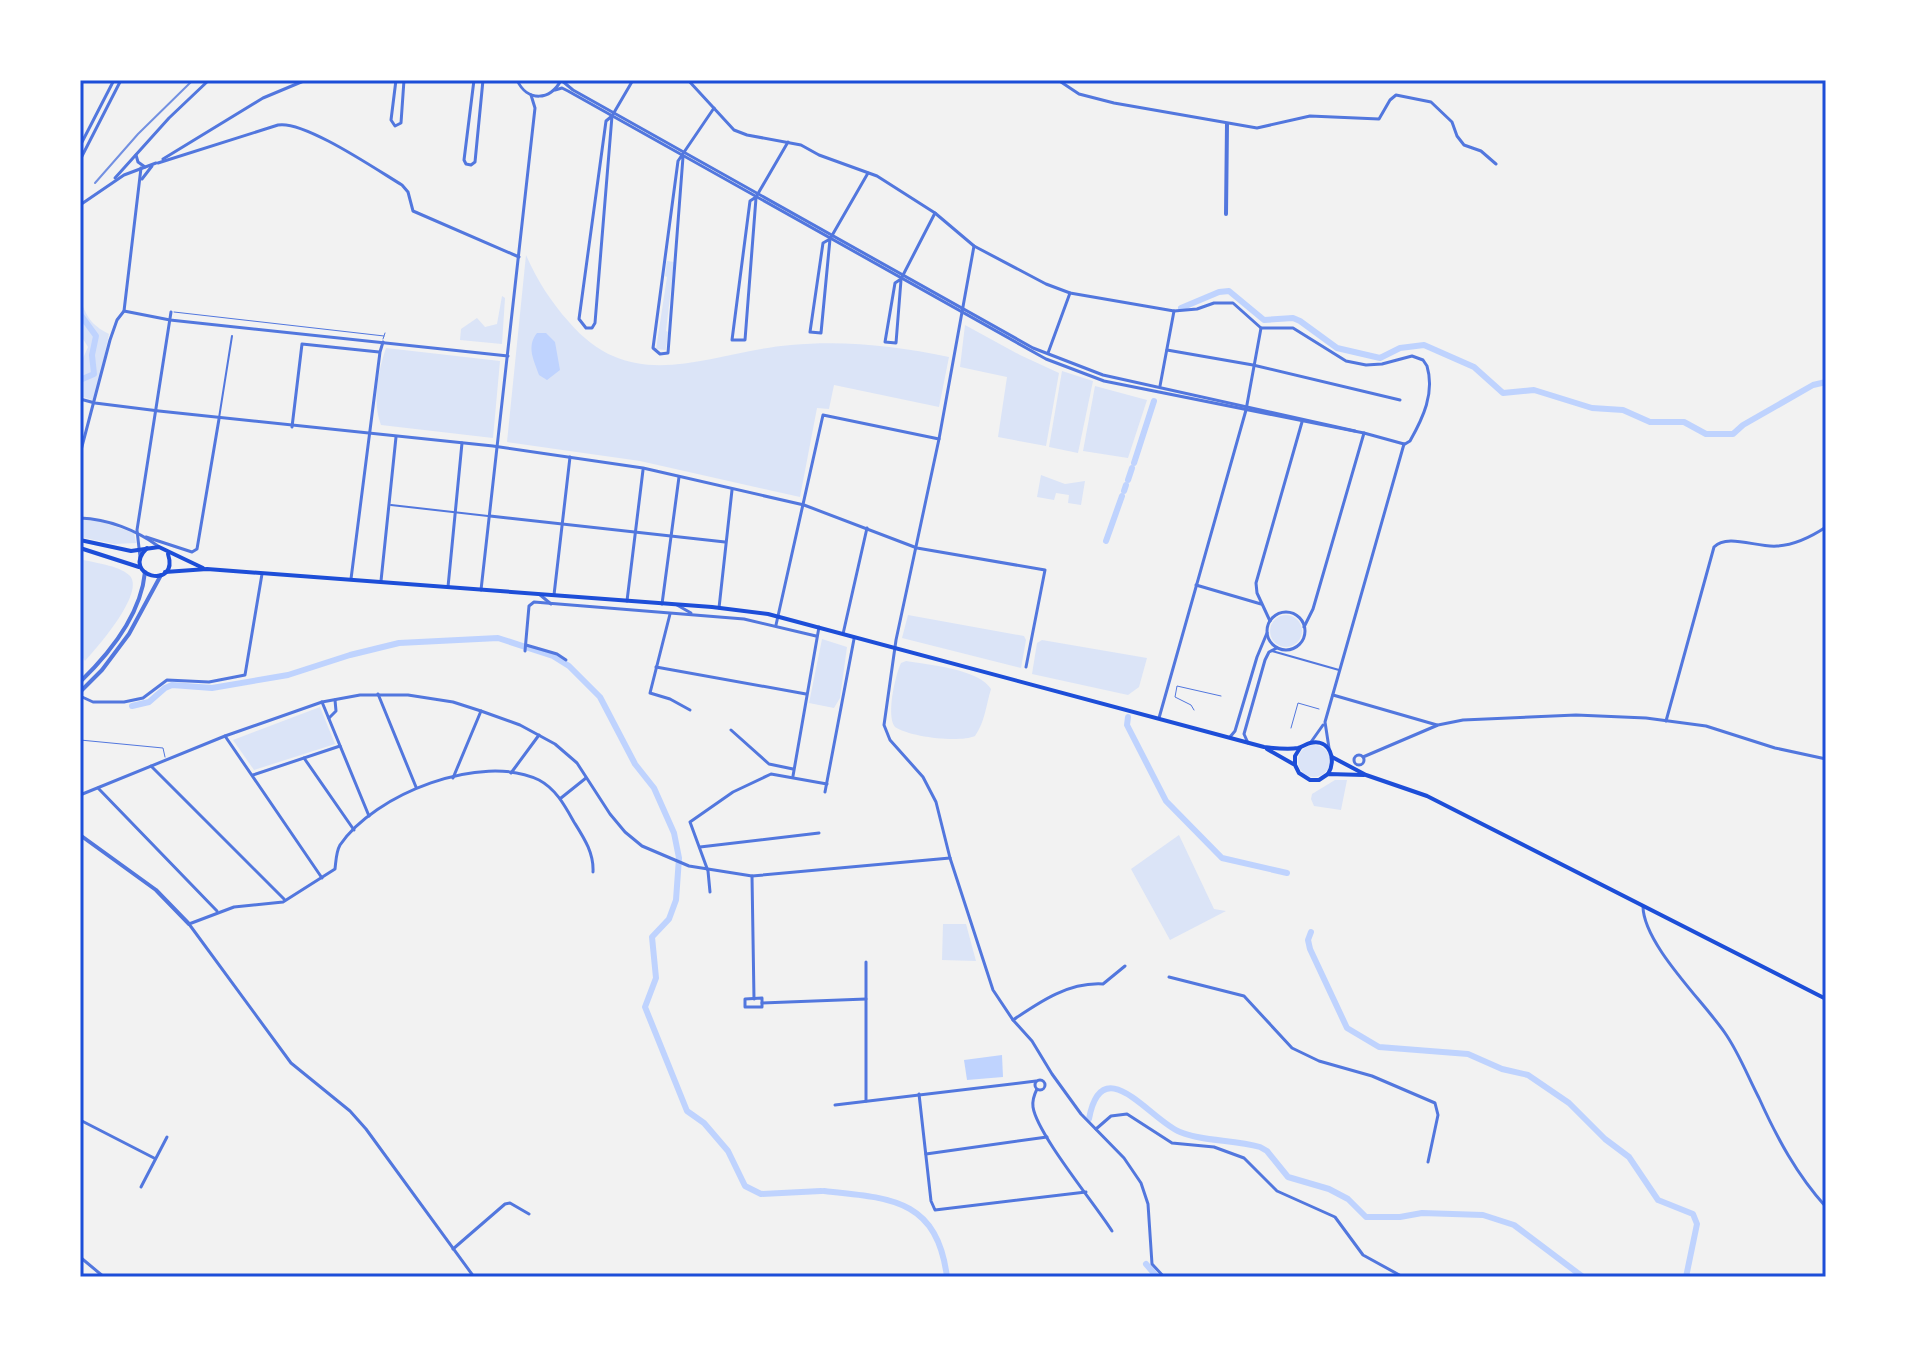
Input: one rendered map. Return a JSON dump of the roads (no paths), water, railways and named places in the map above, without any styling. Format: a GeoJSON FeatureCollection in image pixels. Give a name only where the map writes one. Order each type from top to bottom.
{"type":"FeatureCollection","features":[{"type":"Feature","properties":{"kind":"main road"},"geometry":{"type":"LineString","coordinates":[[80,540],[117,549],[163,549],[207,569]]}},
{"type":"Feature","properties":{"kind":"main road"},"geometry":{"type":"LineString","coordinates":[[143,570],[140,560],[150,547]]}},
{"type":"Feature","properties":{"kind":"main road"},"geometry":{"type":"LineString","coordinates":[[80,548],[128,561],[152,576],[207,569],[719,608],[779,617],[1248,743],[1264,747],[1300,748]]}},
{"type":"Feature","properties":{"kind":"main road"},"geometry":{"type":"LineString","coordinates":[[163,549],[170,560],[163,574]]}},
{"type":"Feature","properties":{"kind":"main road"},"geometry":{"type":"LineString","coordinates":[[1311,742],[1322,744],[1332,757],[1328,774],[1319,780],[1301,776],[1295,765],[1295,756],[1300,748],[1311,742]]}},
{"type":"Feature","properties":{"kind":"main road"},"geometry":{"type":"LineString","coordinates":[[1264,747],[1295,765]]}},
{"type":"Feature","properties":{"kind":"main road"},"geometry":{"type":"LineString","coordinates":[[1332,757],[1366,775],[1417,792],[1826,999]]}},
{"type":"Feature","properties":{"kind":"main road"},"geometry":{"type":"LineString","coordinates":[[1328,774],[1366,775]]}},
{"type":"Feature","properties":{"kind":"street"},"geometry":{"type":"LineString","coordinates":[[80,146],[114,80]]}},
{"type":"Feature","properties":{"kind":"street"},"geometry":{"type":"LineString","coordinates":[[80,160],[121,80]]}},
{"type":"Feature","properties":{"kind":"street"},"geometry":{"type":"LineString","coordinates":[[111,185],[136,154],[209,80]]}},
{"type":"Feature","properties":{"kind":"street"},"geometry":{"type":"LineString","coordinates":[[138,190],[143,176],[155,164],[263,98],[306,80]]}},
{"type":"Feature","properties":{"kind":"street"},"geometry":{"type":"LineString","coordinates":[[396,80],[391,120],[395,126],[401,123],[404,80]]}},
{"type":"Feature","properties":{"kind":"street"},"geometry":{"type":"LineString","coordinates":[[474,80],[464,160],[471,165],[475,162],[483,80]]}},
{"type":"Feature","properties":{"kind":"street"},"geometry":{"type":"LineString","coordinates":[[515,80],[531,95],[535,108]]}},
{"type":"Feature","properties":{"kind":"street"},"geometry":{"type":"LineString","coordinates":[[555,90],[561,80],[613,114]]}},
{"type":"Feature","properties":{"kind":"street"},"geometry":{"type":"LineString","coordinates":[[613,114],[595,323],[592,328],[586,328],[579,319],[606,121],[633,80]]}},
{"type":"Feature","properties":{"kind":"street"},"geometry":{"type":"LineString","coordinates":[[481,590],[535,108],[540,98],[562,88],[1046,357],[1159,389],[1404,444],[1410,441],[1428,402],[1429,372],[1423,360],[1412,356],[1382,364],[1356,363],[1346,361],[1293,328],[1261,328],[1233,303],[1214,303],[1197,309],[1174,311],[1070,293],[1046,284],[974,246],[935,213],[868,173],[801,145],[734,130],[688,80]]}},
{"type":"Feature","properties":{"kind":"street"},"geometry":{"type":"LineString","coordinates":[[1058,80],[1079,94],[1102,100],[1257,128],[1310,116],[1379,119],[1396,95],[1421,98],[1444,112],[1464,145],[1481,151],[1496,164]]}},
{"type":"Feature","properties":{"kind":"street"},"geometry":{"type":"LineString","coordinates":[[531,95],[545,96]]}},
{"type":"Feature","properties":{"kind":"street"},"geometry":{"type":"LineString","coordinates":[[684,154],[668,353],[660,354],[653,348],[678,161],[714,108]]}},
{"type":"Feature","properties":{"kind":"street"},"geometry":{"type":"LineString","coordinates":[[80,205],[131,172],[278,125],[291,124],[402,185],[408,192],[413,211],[519,257]]}},
{"type":"Feature","properties":{"kind":"street"},"geometry":{"type":"LineString","coordinates":[[1226,214],[1227,124]]}},
{"type":"Feature","properties":{"kind":"street"},"geometry":{"type":"LineString","coordinates":[[757,195],[745,340],[732,340],[750,201],[757,195],[788,142]]}},
{"type":"Feature","properties":{"kind":"street"},"geometry":{"type":"LineString","coordinates":[[136,154],[143,168]]}},
{"type":"Feature","properties":{"kind":"street"},"geometry":{"type":"LineString","coordinates":[[80,454],[110,340],[124,311],[143,168]]}},
{"type":"Feature","properties":{"kind":"street"},"geometry":{"type":"LineString","coordinates":[[131,172],[137,176],[138,190]]}},
{"type":"Feature","properties":{"kind":"street"},"geometry":{"type":"LineString","coordinates":[[830,237],[821,333],[810,332],[823,243],[830,237],[868,173]]}},
{"type":"Feature","properties":{"kind":"street"},"geometry":{"type":"LineString","coordinates":[[902,277],[895,283],[885,342],[896,343],[902,277],[935,213]]}},
{"type":"Feature","properties":{"kind":"street"},"geometry":{"type":"LineString","coordinates":[[593,219],[602,220]]}},
{"type":"Feature","properties":{"kind":"street"},"geometry":{"type":"LineString","coordinates":[[974,246],[939,439],[895,648],[884,725],[890,740],[916,766],[931,792],[993,990],[1081,1114],[1124,1158],[1141,1183],[1148,1204],[1152,1264],[1164,1277]]}},
{"type":"Feature","properties":{"kind":"street"},"geometry":{"type":"LineString","coordinates":[[666,254],[677,255]]}},
{"type":"Feature","properties":{"kind":"street"},"geometry":{"type":"LineString","coordinates":[[741,275],[752,276]]}},
{"type":"Feature","properties":{"kind":"street"},"geometry":{"type":"LineString","coordinates":[[1046,357],[1070,293]]}},
{"type":"Feature","properties":{"kind":"street"},"geometry":{"type":"LineString","coordinates":[[124,311],[170,320],[384,337],[508,356]]}},
{"type":"Feature","properties":{"kind":"street"},"geometry":{"type":"LineString","coordinates":[[1159,389],[1174,311]]}},
{"type":"Feature","properties":{"kind":"street"},"geometry":{"type":"LineString","coordinates":[[140,560],[138,533],[171,312]]}},
{"type":"Feature","properties":{"kind":"street"},"geometry":{"type":"LineString","coordinates":[[1159,718],[1246,408],[1261,328]]}},
{"type":"Feature","properties":{"kind":"street"},"geometry":{"type":"LineString","coordinates":[[146,537],[196,551],[232,336]]}},
{"type":"Feature","properties":{"kind":"street"},"geometry":{"type":"LineString","coordinates":[[351,580],[368,435],[384,337]]}},
{"type":"Feature","properties":{"kind":"street"},"geometry":{"type":"LineString","coordinates":[[292,427],[302,344],[380,352]]}},
{"type":"Feature","properties":{"kind":"street"},"geometry":{"type":"LineString","coordinates":[[1167,350],[1253,365],[1400,400]]}},
{"type":"Feature","properties":{"kind":"street"},"geometry":{"type":"LineString","coordinates":[[80,399],[219,419],[498,447],[643,468],[804,505],[917,548],[1045,570],[1026,667]]}},
{"type":"Feature","properties":{"kind":"street"},"geometry":{"type":"LineString","coordinates":[[776,625],[823,415],[939,439]]}},
{"type":"Feature","properties":{"kind":"street"},"geometry":{"type":"LineString","coordinates":[[1270,621],[1261,604],[1256,583],[1303,420]]}},
{"type":"Feature","properties":{"kind":"street"},"geometry":{"type":"LineString","coordinates":[[1248,743],[1244,734],[1265,660],[1271,651],[1290,649],[1300,644],[1364,433]]}},
{"type":"Feature","properties":{"kind":"street"},"geometry":{"type":"LineString","coordinates":[[381,582],[396,437]]}},
{"type":"Feature","properties":{"kind":"street"},"geometry":{"type":"LineString","coordinates":[[448,587],[462,443]]}},
{"type":"Feature","properties":{"kind":"street"},"geometry":{"type":"LineString","coordinates":[[1329,750],[1325,722],[1404,444]]}},
{"type":"Feature","properties":{"kind":"street"},"geometry":{"type":"LineString","coordinates":[[554,595],[570,457]]}},
{"type":"Feature","properties":{"kind":"street"},"geometry":{"type":"LineString","coordinates":[[627,601],[643,468]]}},
{"type":"Feature","properties":{"kind":"street"},"geometry":{"type":"LineString","coordinates":[[662,604],[679,477]]}},
{"type":"Feature","properties":{"kind":"street"},"geometry":{"type":"LineString","coordinates":[[719,608],[732,490]]}},
{"type":"Feature","properties":{"kind":"street"},"geometry":{"type":"LineString","coordinates":[[389,505],[725,542]]}},
{"type":"Feature","properties":{"kind":"street"},"geometry":{"type":"LineString","coordinates":[[80,518],[102,521],[138,533],[163,549]]}},
{"type":"Feature","properties":{"kind":"street"},"geometry":{"type":"LineString","coordinates":[[1666,721],[1714,547],[1719,541],[1729,540],[1760,547],[1781,546],[1804,540],[1826,527]]}},
{"type":"Feature","properties":{"kind":"street"},"geometry":{"type":"LineString","coordinates":[[843,634],[867,528]]}},
{"type":"Feature","properties":{"kind":"street"},"geometry":{"type":"LineString","coordinates":[[80,682],[130,618],[140,599],[143,570]]}},
{"type":"Feature","properties":{"kind":"street"},"geometry":{"type":"LineString","coordinates":[[163,574],[129,634],[80,694],[93,702],[124,702],[143,698],[167,680],[218,681],[246,674],[262,574]]}},
{"type":"Feature","properties":{"kind":"street"},"geometry":{"type":"LineString","coordinates":[[1196,585],[1261,604]]}},
{"type":"Feature","properties":{"kind":"street"},"geometry":{"type":"LineString","coordinates":[[539,594],[551,604]]}},
{"type":"Feature","properties":{"kind":"street"},"geometry":{"type":"LineString","coordinates":[[525,651],[529,606],[532,603],[694,614],[776,625],[816,636]]}},
{"type":"Feature","properties":{"kind":"street"},"geometry":{"type":"LineString","coordinates":[[677,605],[694,614]]}},
{"type":"Feature","properties":{"kind":"street"},"geometry":{"type":"LineString","coordinates":[[1230,737],[1235,731],[1270,621],[1285,612],[1297,616],[1304,627]]}},
{"type":"Feature","properties":{"kind":"street"},"geometry":{"type":"LineString","coordinates":[[671,613],[650,693],[690,710]]}},
{"type":"Feature","properties":{"kind":"street"},"geometry":{"type":"LineString","coordinates":[[793,776],[819,627]]}},
{"type":"Feature","properties":{"kind":"street"},"geometry":{"type":"LineString","coordinates":[[1267,632],[1270,641],[1278,648]]}},
{"type":"Feature","properties":{"kind":"street"},"geometry":{"type":"LineString","coordinates":[[825,792],[854,637]]}},
{"type":"Feature","properties":{"kind":"street"},"geometry":{"type":"LineString","coordinates":[[526,645],[557,654],[566,660]]}},
{"type":"Feature","properties":{"kind":"street"},"geometry":{"type":"LineString","coordinates":[[1271,651],[1340,671]]}},
{"type":"Feature","properties":{"kind":"street"},"geometry":{"type":"LineString","coordinates":[[656,667],[806,694]]}},
{"type":"Feature","properties":{"kind":"street"},"geometry":{"type":"LineString","coordinates":[[1248,689],[1256,690]]}},
{"type":"Feature","properties":{"kind":"street"},"geometry":{"type":"LineString","coordinates":[[1248,689],[1255,696]]}},
{"type":"Feature","properties":{"kind":"street"},"geometry":{"type":"LineString","coordinates":[[80,795],[225,736],[322,702],[378,693],[423,697],[481,711],[539,735],[575,761],[625,832],[642,846],[680,863],[708,871],[752,876],[950,858]]}},
{"type":"Feature","properties":{"kind":"street"},"geometry":{"type":"LineString","coordinates":[[378,693],[416,787]]}},
{"type":"Feature","properties":{"kind":"street"},"geometry":{"type":"LineString","coordinates":[[1333,695],[1438,725]]}},
{"type":"Feature","properties":{"kind":"street"},"geometry":{"type":"LineString","coordinates":[[329,718],[336,711],[335,700]]}},
{"type":"Feature","properties":{"kind":"street"},"geometry":{"type":"LineString","coordinates":[[322,702],[369,816]]}},
{"type":"Feature","properties":{"kind":"street"},"geometry":{"type":"LineString","coordinates":[[453,778],[481,711]]}},
{"type":"Feature","properties":{"kind":"street"},"geometry":{"type":"LineString","coordinates":[[1363,757],[1438,725],[1491,717],[1576,715],[1706,726],[1775,748],[1826,759]]}},
{"type":"Feature","properties":{"kind":"street"},"geometry":{"type":"LineString","coordinates":[[1423,721],[1425,731]]}},
{"type":"Feature","properties":{"kind":"street"},"geometry":{"type":"LineString","coordinates":[[1311,742],[1325,722]]}},
{"type":"Feature","properties":{"kind":"street"},"geometry":{"type":"LineString","coordinates":[[731,730],[769,764],[793,769]]}},
{"type":"Feature","properties":{"kind":"street"},"geometry":{"type":"LineString","coordinates":[[511,773],[539,735]]}},
{"type":"Feature","properties":{"kind":"street"},"geometry":{"type":"LineString","coordinates":[[225,736],[322,878]]}},
{"type":"Feature","properties":{"kind":"street"},"geometry":{"type":"LineString","coordinates":[[252,775],[340,746]]}},
{"type":"Feature","properties":{"kind":"street"},"geometry":{"type":"LineString","coordinates":[[304,758],[354,830]]}},
{"type":"Feature","properties":{"kind":"street"},"geometry":{"type":"LineString","coordinates":[[151,766],[286,900]]}},
{"type":"Feature","properties":{"kind":"street"},"geometry":{"type":"LineString","coordinates":[[189,924],[217,911],[286,900],[335,869],[340,845],[369,816],[398,795],[416,787],[486,771],[511,773],[542,782],[561,798],[593,859],[593,872]]}},
{"type":"Feature","properties":{"kind":"street"},"geometry":{"type":"LineString","coordinates":[[710,892],[708,871],[690,822],[733,792],[771,774],[827,784]]}},
{"type":"Feature","properties":{"kind":"street"},"geometry":{"type":"LineString","coordinates":[[561,798],[587,777]]}},
{"type":"Feature","properties":{"kind":"street"},"geometry":{"type":"LineString","coordinates":[[98,788],[217,911]]}},
{"type":"Feature","properties":{"kind":"street"},"geometry":{"type":"LineString","coordinates":[[700,847],[819,833]]}},
{"type":"Feature","properties":{"kind":"street"},"geometry":{"type":"LineString","coordinates":[[80,835],[156,890],[189,924],[275,1045],[291,1063],[358,1120],[474,1277]]}},
{"type":"Feature","properties":{"kind":"street"},"geometry":{"type":"LineString","coordinates":[[752,876],[754,999]]}},
{"type":"Feature","properties":{"kind":"street"},"geometry":{"type":"LineString","coordinates":[[1643,906],[1647,924],[1682,982],[1725,1033],[1785,1152],[1826,1207]]}},
{"type":"Feature","properties":{"kind":"street"},"geometry":{"type":"LineString","coordinates":[[866,962],[866,1101]]}},
{"type":"Feature","properties":{"kind":"street"},"geometry":{"type":"LineString","coordinates":[[1013,1020],[1056,993],[1082,984],[1103,984],[1125,966]]}},
{"type":"Feature","properties":{"kind":"street"},"geometry":{"type":"LineString","coordinates":[[1169,977],[1244,996],[1292,1048],[1319,1061],[1372,1076],[1435,1103],[1438,1115],[1428,1162]]}},
{"type":"Feature","properties":{"kind":"street"},"geometry":{"type":"LineString","coordinates":[[762,998],[762,1007],[745,1007],[745,999],[754,999],[762,998]]}},
{"type":"Feature","properties":{"kind":"street"},"geometry":{"type":"LineString","coordinates":[[762,1003],[866,999]]}},
{"type":"Feature","properties":{"kind":"street"},"geometry":{"type":"LineString","coordinates":[[835,1105],[1044,1081],[1052,1074]]}},
{"type":"Feature","properties":{"kind":"street"},"geometry":{"type":"LineString","coordinates":[[1036,1081],[1033,1109],[1047,1137],[1112,1231]]}},
{"type":"Feature","properties":{"kind":"street"},"geometry":{"type":"LineString","coordinates":[[1037,1089],[1044,1088],[1044,1081]]}},
{"type":"Feature","properties":{"kind":"street"},"geometry":{"type":"LineString","coordinates":[[919,1094],[931,1201],[935,1210],[1086,1192]]}},
{"type":"Feature","properties":{"kind":"street"},"geometry":{"type":"LineString","coordinates":[[1096,1129],[1111,1116],[1127,1114],[1172,1143],[1214,1147],[1240,1156],[1277,1191],[1335,1217],[1363,1255],[1403,1277]]}},
{"type":"Feature","properties":{"kind":"street"},"geometry":{"type":"LineString","coordinates":[[80,1120],[154,1158]]}},
{"type":"Feature","properties":{"kind":"street"},"geometry":{"type":"LineString","coordinates":[[141,1187],[167,1137]]}},
{"type":"Feature","properties":{"kind":"street"},"geometry":{"type":"LineString","coordinates":[[926,1154],[1047,1137]]}},
{"type":"Feature","properties":{"kind":"street"},"geometry":{"type":"LineString","coordinates":[[453,1249],[505,1204],[510,1203],[529,1214]]}},
{"type":"Feature","properties":{"kind":"street"},"geometry":{"type":"LineString","coordinates":[[80,1257],[104,1277]]}},
{"type":"Feature","properties":{"kind":"lane"},"geometry":{"type":"LineString","coordinates":[[171,312],[384,337]]}},
{"type":"Feature","properties":{"kind":"lane"},"geometry":{"type":"LineString","coordinates":[[1194,710],[1191,705],[1175,697],[1177,686],[1221,696]]}},
{"type":"Feature","properties":{"kind":"lane"},"geometry":{"type":"LineString","coordinates":[[1291,728],[1298,703],[1319,709]]}},
{"type":"Feature","properties":{"kind":"lane"},"geometry":{"type":"LineString","coordinates":[[80,740],[163,748],[166,760]]}},
{"type":"Feature","properties":{"kind":"water"},"geometry":{"type":"Polygon","coordinates":[[[537,333],[546,333],[555,342],[560,370],[547,380],[539,375],[532,354],[532,343],[537,333]]]}},
{"type":"Feature","properties":{"kind":"water"},"geometry":{"type":"Polygon","coordinates":[[[1002,1055],[1003,1077],[967,1080],[964,1060],[1002,1055]]]}},
{"type":"Feature","properties":{"kind":"waterway"},"geometry":{"type":"LineString","coordinates":[[1181,308],[1229,291],[1264,320],[1293,318],[1337,348],[1380,358],[1400,348],[1424,345],[1474,367],[1503,393],[1534,390],[1592,408],[1623,410],[1650,422],[1684,422],[1706,434],[1733,434],[1743,425],[1813,385],[1826,382]]}},
{"type":"Feature","properties":{"kind":"waterway"},"geometry":{"type":"LineString","coordinates":[[80,314],[96,336],[92,355],[94,374],[80,380]]}},
{"type":"Feature","properties":{"kind":"waterway"},"geometry":{"type":"LineString","coordinates":[[1134,463],[1154,401]]}},
{"type":"Feature","properties":{"kind":"waterway"},"geometry":{"type":"LineString","coordinates":[[1128,480],[1132,468]]}},
{"type":"Feature","properties":{"kind":"waterway"},"geometry":{"type":"LineString","coordinates":[[1124,491],[1126,485]]}},
{"type":"Feature","properties":{"kind":"waterway"},"geometry":{"type":"LineString","coordinates":[[1106,541],[1122,496]]}},
{"type":"Feature","properties":{"kind":"waterway"},"geometry":{"type":"LineString","coordinates":[[132,706],[149,702],[172,685],[212,688],[288,675],[399,643],[498,638],[553,656],[569,666],[600,697],[635,764],[654,788],[674,833],[679,858],[676,900],[669,919],[652,937],[656,978],[645,1007],[687,1111],[704,1123],[728,1151],[745,1186],[761,1194],[821,1191]]}},
{"type":"Feature","properties":{"kind":"waterway"},"geometry":{"type":"LineString","coordinates":[[1128,717],[1127,725],[1166,801],[1222,858],[1287,873]]}},
{"type":"Feature","properties":{"kind":"waterway"},"geometry":{"type":"LineString","coordinates":[[1311,932],[1308,940],[1310,949],[1347,1028],[1379,1047],[1468,1054],[1502,1069],[1528,1075],[1569,1103],[1605,1139],[1629,1157],[1658,1200],[1693,1214],[1697,1224],[1686,1277]]}},
{"type":"Feature","properties":{"kind":"waterway"},"geometry":{"type":"LineString","coordinates":[[1089,1119],[1095,1099],[1105,1090],[1116,1089],[1180,1132],[1260,1147],[1288,1177],[1329,1189],[1348,1199],[1366,1217],[1400,1217],[1422,1213],[1483,1215],[1514,1225],[1583,1277]]}},
{"type":"Feature","properties":{"kind":"waterway"},"geometry":{"type":"LineString","coordinates":[[824,1191],[870,1196],[907,1207],[921,1217],[933,1232],[942,1251],[947,1277]]}},
{"type":"Feature","properties":{"kind":"waterway"},"geometry":{"type":"LineString","coordinates":[[1146,1264],[1157,1277]]}},
{"type":"Feature","properties":{"kind":"railway"},"geometry":{"type":"LineString","coordinates":[[95,183],[138,134],[193,80]]}}]}
